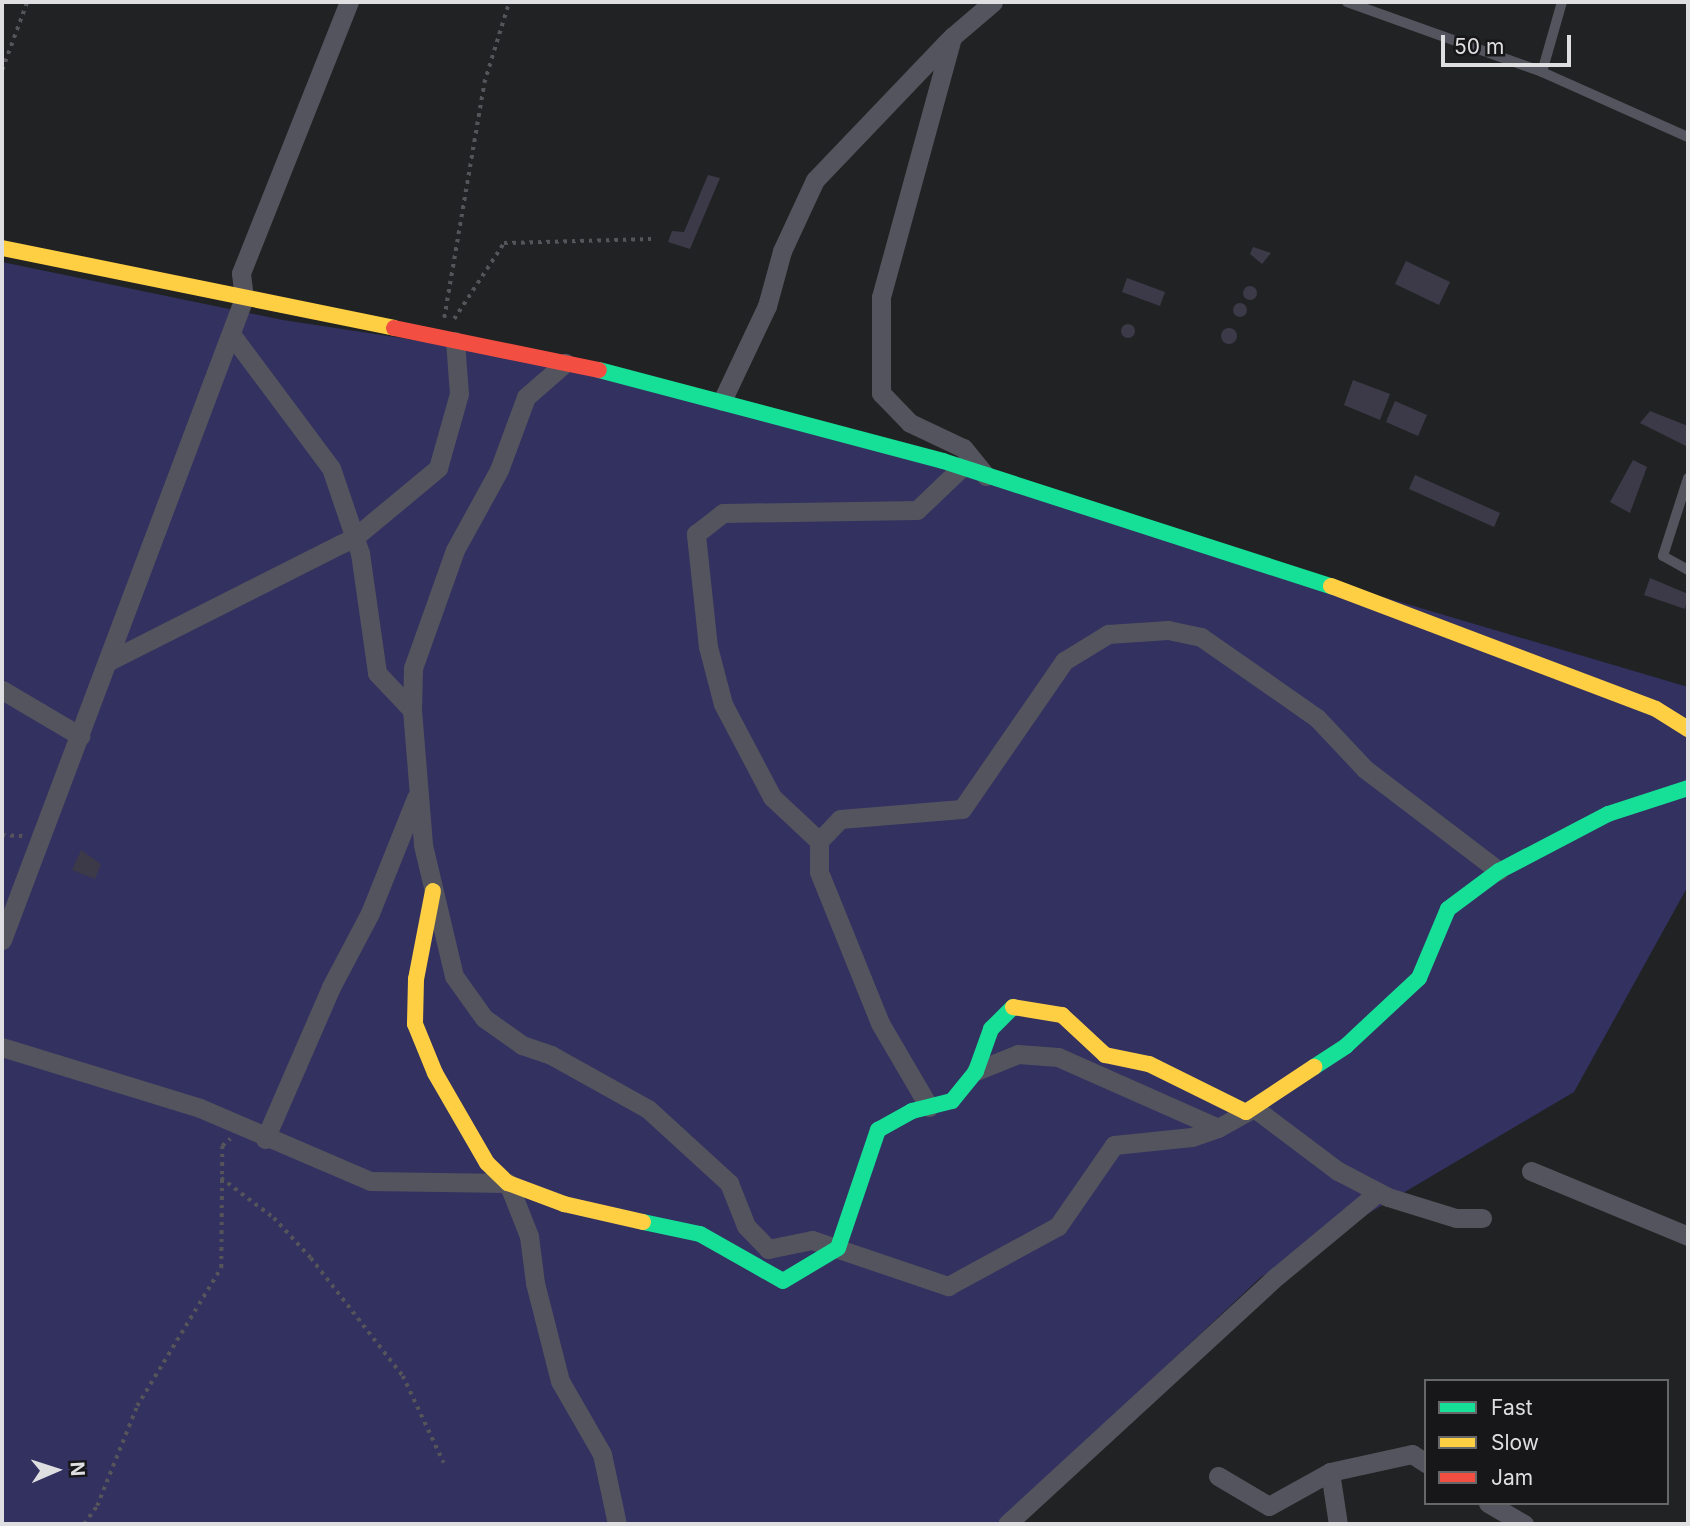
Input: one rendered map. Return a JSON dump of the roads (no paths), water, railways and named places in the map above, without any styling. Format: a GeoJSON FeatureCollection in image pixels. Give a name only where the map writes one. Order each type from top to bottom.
{"type":"FeatureCollection","features":[{"type":"Feature","properties":{"kind":"street"},"geometry":{"type":"LineString","coordinates":[[2,940],[244,298],[240,272],[349,2]]}},
{"type":"Feature","properties":{"kind":"street"},"geometry":{"type":"LineString","coordinates":[[722,401],[767,306],[782,251],[815,180],[952,37],[993,2]]}},
{"type":"Feature","properties":{"kind":"street"},"geometry":{"type":"LineString","coordinates":[[952,37],[886,270],[881,393],[910,423],[963,448],[987,478]]}},
{"type":"Feature","properties":{"kind":"street"},"geometry":{"type":"LineString","coordinates":[[2,248],[565,363],[722,401],[961,468],[1387,604],[1656,709],[1688,729]]}},
{"type":"Feature","properties":{"kind":"street"},"geometry":{"type":"LineString","coordinates":[[231,334],[331,468],[360,553],[377,673],[412,709]]}},
{"type":"Feature","properties":{"kind":"street"},"geometry":{"type":"LineString","coordinates":[[109,661],[348,540],[438,468],[459,394],[448,340]]}},
{"type":"Feature","properties":{"kind":"street"},"geometry":{"type":"LineString","coordinates":[[565,363],[526,397],[499,470],[455,550],[414,668],[412,709],[417,794],[433,891],[454,976],[484,1018],[522,1045],[551,1055],[648,1109],[729,1184],[746,1226],[768,1249],[812,1240],[948,1286],[1058,1226],[1114,1145],[1192,1137],[1218,1128],[1254,1108],[1346,1046],[1419,978],[1448,909],[1499,872],[1608,814],[1688,788]]}},
{"type":"Feature","properties":{"kind":"street"},"geometry":{"type":"LineString","coordinates":[[819,841],[772,797],[723,704],[708,647],[696,534],[723,513],[917,510],[961,468]]}},
{"type":"Feature","properties":{"kind":"street"},"geometry":{"type":"LineString","coordinates":[[929,1107],[880,1023],[819,872],[819,841],[840,818],[962,809],[1064,661],[1108,634],[1168,630],[1201,638],[1317,718],[1366,769],[1499,872]]}},
{"type":"Feature","properties":{"kind":"street"},"geometry":{"type":"LineString","coordinates":[[2,690],[80,736]]}},
{"type":"Feature","properties":{"kind":"street"},"geometry":{"type":"LineString","coordinates":[[265,1139],[331,987],[370,913],[417,794]]}},
{"type":"Feature","properties":{"kind":"street"},"geometry":{"type":"LineString","coordinates":[[433,891],[416,979],[420,1043],[464,1128],[508,1183],[529,1236],[535,1283],[561,1381],[602,1454],[617,1524]]}},
{"type":"Feature","properties":{"kind":"street"},"geometry":{"type":"LineString","coordinates":[[2,1047],[200,1108],[265,1139],[370,1181],[508,1183],[564,1204],[699,1234],[783,1281],[838,1248],[878,1130],[929,1107],[952,1101],[976,1072],[991,1029],[1016,1003],[1062,1014],[1105,1055],[1149,1064],[1207,1097],[1246,1112],[1254,1108]]}},
{"type":"Feature","properties":{"kind":"street"},"geometry":{"type":"LineString","coordinates":[[976,1072],[1018,1054],[1058,1057],[1218,1128]]}},
{"type":"Feature","properties":{"kind":"street"},"geometry":{"type":"LineString","coordinates":[[1254,1108],[1338,1171],[1378,1192],[1456,1218],[1482,1218]]}},
{"type":"Feature","properties":{"kind":"street"},"geometry":{"type":"LineString","coordinates":[[1531,1171],[1688,1236]]}},
{"type":"Feature","properties":{"kind":"street"},"geometry":{"type":"LineString","coordinates":[[1007,1524],[1277,1276],[1378,1192]]}},
{"type":"Feature","properties":{"kind":"street"},"geometry":{"type":"LineString","coordinates":[[1218,1476],[1269,1506],[1330,1472],[1412,1454],[1424,1462]]}},
{"type":"Feature","properties":{"kind":"street"},"geometry":{"type":"LineString","coordinates":[[1330,1472],[1338,1524]]}},
{"type":"Feature","properties":{"kind":"street"},"geometry":{"type":"LineString","coordinates":[[1491,1505],[1524,1524]]}},
{"type":"Feature","properties":{"kind":"lane"},"geometry":{"type":"LineString","coordinates":[[1347,2],[1542,72],[1688,136]]}},
{"type":"Feature","properties":{"kind":"lane"},"geometry":{"type":"LineString","coordinates":[[1542,72],[1562,2]]}},
{"type":"Feature","properties":{"kind":"lane"},"geometry":{"type":"LineString","coordinates":[[1688,478],[1663,556],[1688,570]]}}]}
